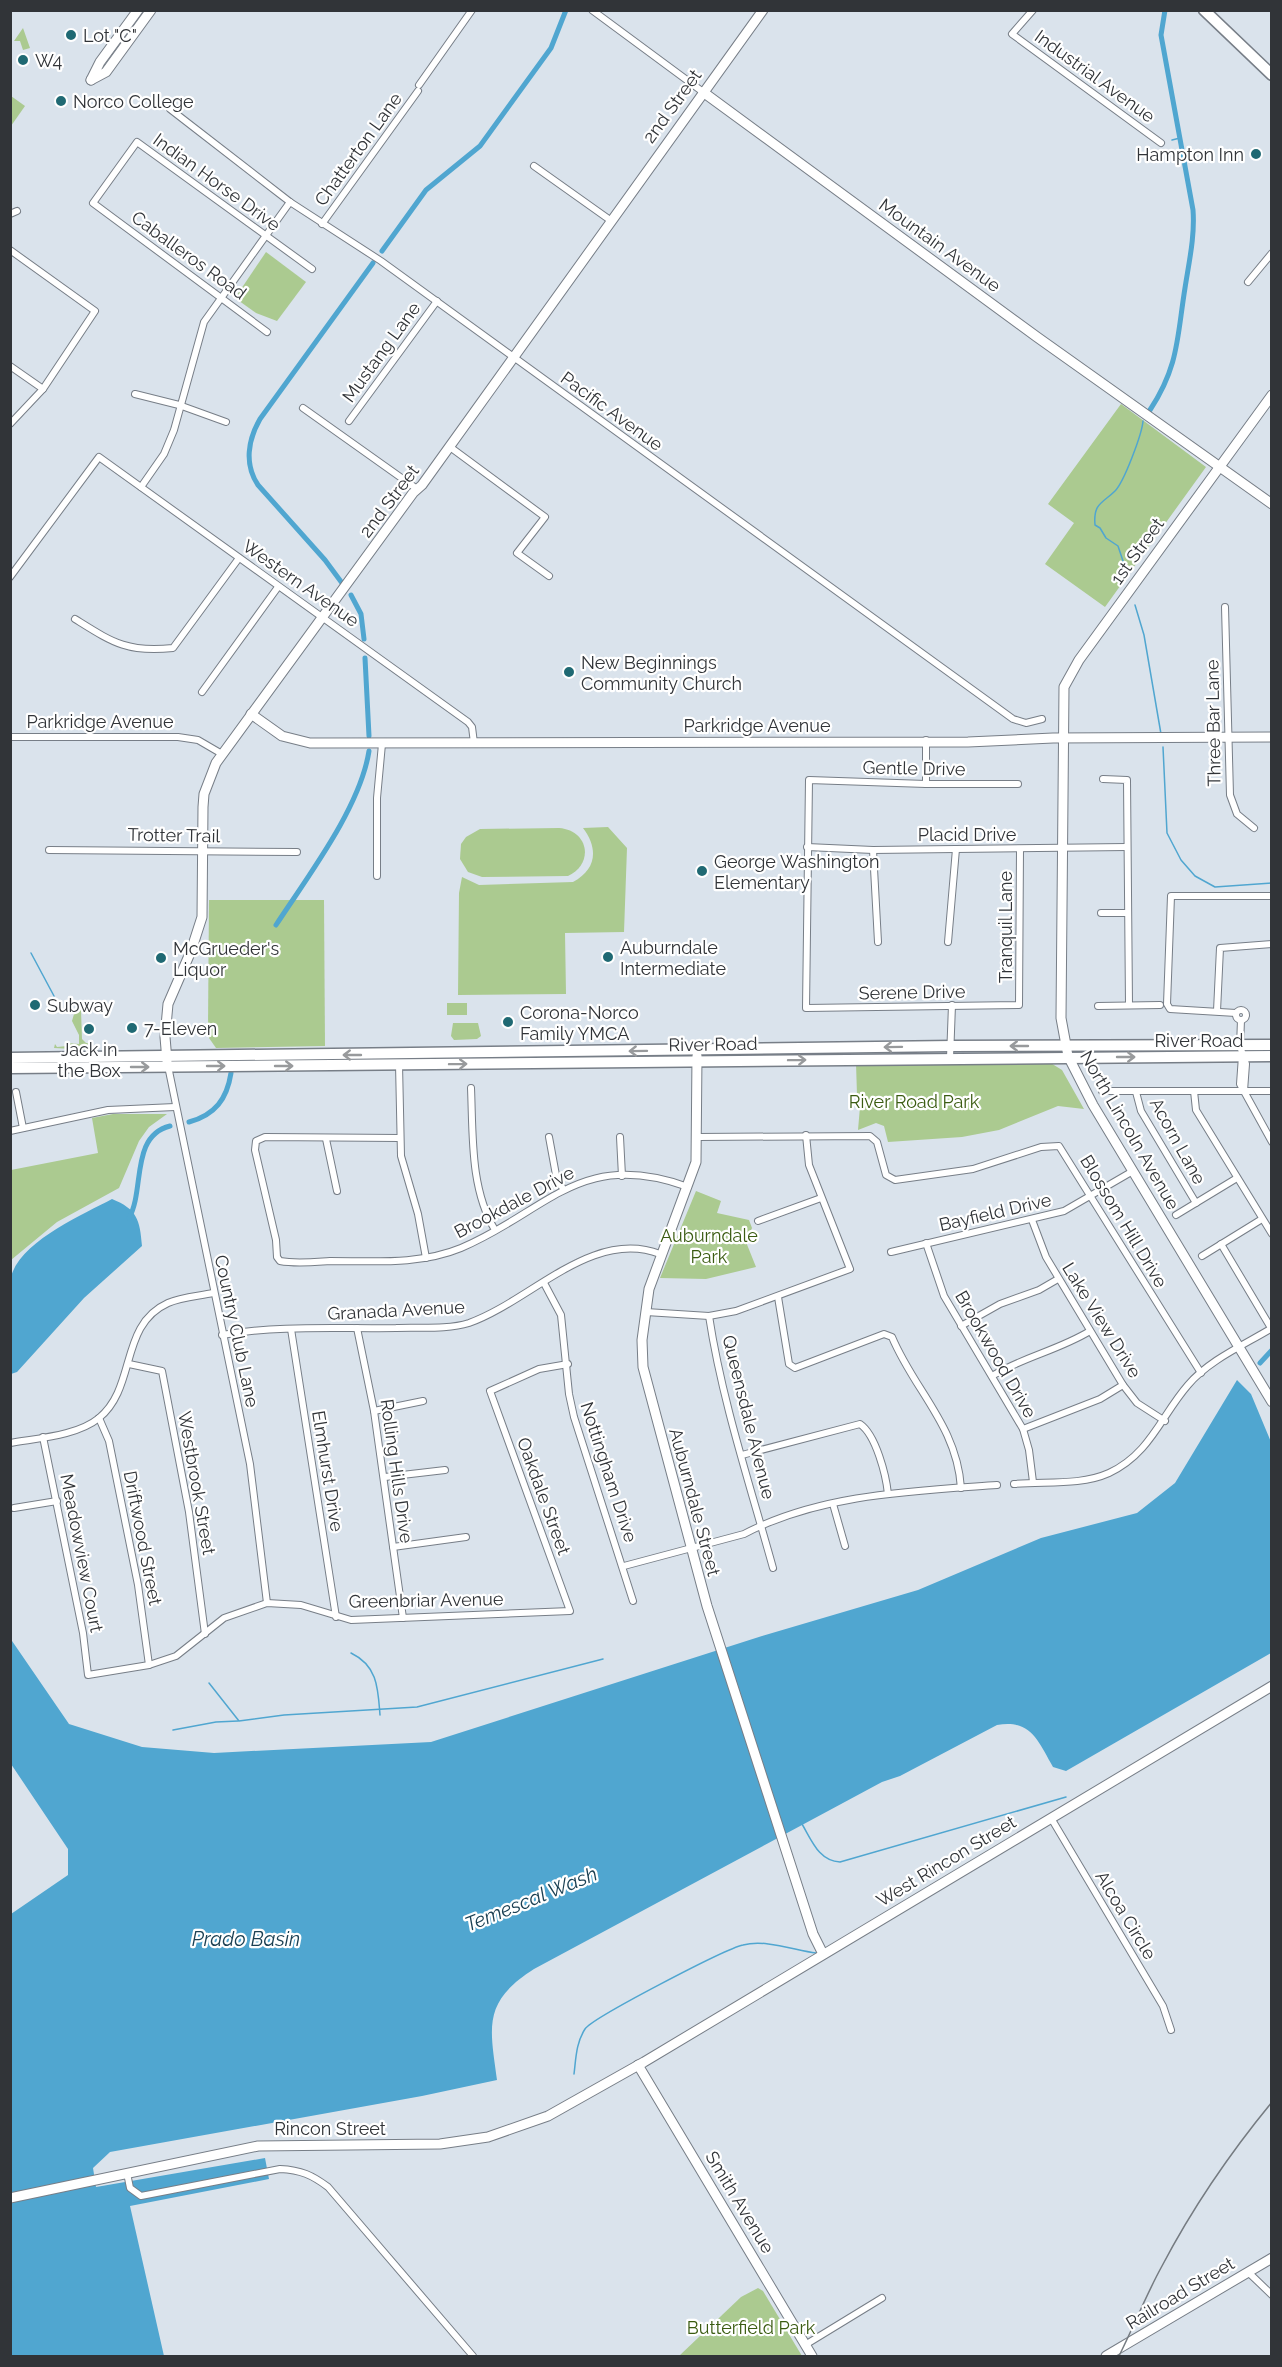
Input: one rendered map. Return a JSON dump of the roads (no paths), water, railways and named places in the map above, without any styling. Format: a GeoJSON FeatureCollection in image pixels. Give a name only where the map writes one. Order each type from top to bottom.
{"type":"FeatureCollection","features":[{"type":"Feature","properties":{"kind":"main road"},"geometry":{"type":"LineString","coordinates":[[138,10],[100,62],[91,80],[106,72],[151,10]]}},
{"type":"Feature","properties":{"kind":"main road","name":"2nd Street"},"geometry":{"type":"LineString","coordinates":[[167,1061],[165,1037],[168,1004],[200,925],[204,794],[222,754],[450,447],[610,220],[763,10]]}},
{"type":"Feature","properties":{"kind":"main road"},"geometry":{"type":"LineString","coordinates":[[1204,10],[1272,75]]}},
{"type":"Feature","properties":{"kind":"main road","name":"Mountain Avenue"},"geometry":{"type":"LineString","coordinates":[[703,92],[1152,420],[1272,504]]}},
{"type":"Feature","properties":{"kind":"main road","name":"1st Street"},"geometry":{"type":"LineString","coordinates":[[1062,738],[1063,696],[1068,677],[1270,400]]}},
{"type":"Feature","properties":{"kind":"main road","name":"Parkridge Avenue"},"geometry":{"type":"LineString","coordinates":[[251,714],[282,736],[301,742],[378,744],[926,740],[968,742],[1062,738],[1155,740],[1272,737]]}},
{"type":"Feature","properties":{"kind":"main road","name":"North Lincoln Avenue"},"geometry":{"type":"LineString","coordinates":[[1062,738],[1061,1018],[1066,1051],[1133,1171],[1272,1402]]}},
{"type":"Feature","properties":{"kind":"main road","name":"River Road"},"geometry":{"type":"LineString","coordinates":[[1241,1051],[1272,1045]]}},
{"type":"Feature","properties":{"kind":"main road","name":"River Road"},"geometry":{"type":"LineString","coordinates":[[697,1056],[952,1046],[1066,1051],[1241,1051],[1272,1056]]}},
{"type":"Feature","properties":{"kind":"main road","name":"River Road"},"geometry":{"type":"LineString","coordinates":[[10,1058],[167,1061],[697,1056],[950,1058],[1066,1051]]}},
{"type":"Feature","properties":{"kind":"main road","name":"Auburndale Street"},"geometry":{"type":"LineString","coordinates":[[697,1056],[696,1162],[689,1187],[660,1254],[646,1312],[642,1349],[644,1376],[691,1549],[785,1851],[813,1934],[824,1954]]}},
{"type":"Feature","properties":{"kind":"main road","name":"River Road"},"geometry":{"type":"LineString","coordinates":[[10,1068],[167,1061]]}},
{"type":"Feature","properties":{"kind":"main road","name":"West Rincon Street"},"geometry":{"type":"LineString","coordinates":[[638,2066],[1272,1686]]}},
{"type":"Feature","properties":{"kind":"main road","name":"Rincon Street"},"geometry":{"type":"LineString","coordinates":[[10,2198],[239,2149],[275,2144],[431,2144],[488,2137],[539,2120],[638,2066]]}},
{"type":"Feature","properties":{"kind":"main road","name":"Smith Avenue"},"geometry":{"type":"LineString","coordinates":[[638,2066],[812,2356]]}},
{"type":"Feature","properties":{"kind":"main road","name":"Railroad Street"},"geometry":{"type":"LineString","coordinates":[[1106,2356],[1272,2258]]}},
{"type":"Feature","properties":{"kind":"street","name":"Chatterton Lane"},"geometry":{"type":"LineString","coordinates":[[322,224],[472,10]]}},
{"type":"Feature","properties":{"kind":"street","name":"Mountain Avenue"},"geometry":{"type":"LineString","coordinates":[[592,10],[703,92]]}},
{"type":"Feature","properties":{"kind":"street","name":"Industrial Avenue"},"geometry":{"type":"LineString","coordinates":[[1033,10],[1012,34],[1161,143]]}},
{"type":"Feature","properties":{"kind":"street","name":"Pacific Avenue"},"geometry":{"type":"LineString","coordinates":[[170,109],[290,202],[381,261],[1013,718],[1026,723],[1042,719]]}},
{"type":"Feature","properties":{"kind":"street","name":"Indian Horse Drive"},"geometry":{"type":"LineString","coordinates":[[93,202],[137,142],[312,269]]}},
{"type":"Feature","properties":{"kind":"street"},"geometry":{"type":"LineString","coordinates":[[534,166],[610,220]]}},
{"type":"Feature","properties":{"kind":"street","name":"Caballeros Road"},"geometry":{"type":"LineString","coordinates":[[93,202],[267,332]]}},
{"type":"Feature","properties":{"kind":"street"},"geometry":{"type":"LineString","coordinates":[[141,487],[164,454],[174,430],[179,405],[204,322],[290,202]]}},
{"type":"Feature","properties":{"kind":"street"},"geometry":{"type":"LineString","coordinates":[[10,250],[95,311],[43,389],[10,424]]}},
{"type":"Feature","properties":{"kind":"street"},"geometry":{"type":"LineString","coordinates":[[1248,282],[1272,253]]}},
{"type":"Feature","properties":{"kind":"street","name":"Mustang Lane"},"geometry":{"type":"LineString","coordinates":[[349,421],[437,301]]}},
{"type":"Feature","properties":{"kind":"street"},"geometry":{"type":"LineString","coordinates":[[10,366],[43,389]]}},
{"type":"Feature","properties":{"kind":"street"},"geometry":{"type":"LineString","coordinates":[[135,394],[179,405],[226,422]]}},
{"type":"Feature","properties":{"kind":"street"},"geometry":{"type":"LineString","coordinates":[[303,408],[417,489]]}},
{"type":"Feature","properties":{"kind":"street"},"geometry":{"type":"LineString","coordinates":[[450,447],[545,517],[517,553],[549,576]]}},
{"type":"Feature","properties":{"kind":"street","name":"Western Avenue"},"geometry":{"type":"LineString","coordinates":[[10,577],[99,457],[468,722],[472,727],[474,743]]}},
{"type":"Feature","properties":{"kind":"street"},"geometry":{"type":"LineString","coordinates":[[75,619],[128,648],[152,650],[173,648],[238,558]]}},
{"type":"Feature","properties":{"kind":"street"},"geometry":{"type":"LineString","coordinates":[[202,692],[278,586]]}},
{"type":"Feature","properties":{"kind":"street","name":"Three Bar Lane"},"geometry":{"type":"LineString","coordinates":[[1225,607],[1232,806],[1254,828]]}},
{"type":"Feature","properties":{"kind":"street","name":"Parkridge Avenue"},"geometry":{"type":"LineString","coordinates":[[10,737],[178,737],[198,740],[222,754]]}},
{"type":"Feature","properties":{"kind":"street"},"geometry":{"type":"LineString","coordinates":[[926,740],[926,784]]}},
{"type":"Feature","properties":{"kind":"street"},"geometry":{"type":"LineString","coordinates":[[377,876],[378,744]]}},
{"type":"Feature","properties":{"kind":"street"},"geometry":{"type":"LineString","coordinates":[[1103,779],[1127,780],[1129,1005]]}},
{"type":"Feature","properties":{"kind":"street","name":"Gentle Drive"},"geometry":{"type":"LineString","coordinates":[[807,847],[808,780],[1018,784]]}},
{"type":"Feature","properties":{"kind":"street","name":"Placid Drive"},"geometry":{"type":"LineString","coordinates":[[807,847],[873,850],[1127,847]]}},
{"type":"Feature","properties":{"kind":"street","name":"Serene Drive"},"geometry":{"type":"LineString","coordinates":[[807,847],[806,1008],[1019,1005]]}},
{"type":"Feature","properties":{"kind":"street"},"geometry":{"type":"LineString","coordinates":[[948,942],[956,849]]}},
{"type":"Feature","properties":{"kind":"street","name":"Tranquil Lane"},"geometry":{"type":"LineString","coordinates":[[1019,1005],[1020,849]]}},
{"type":"Feature","properties":{"kind":"street","name":"Trotter Trail"},"geometry":{"type":"LineString","coordinates":[[50,850],[297,852]]}},
{"type":"Feature","properties":{"kind":"street"},"geometry":{"type":"LineString","coordinates":[[873,850],[878,942]]}},
{"type":"Feature","properties":{"kind":"street"},"geometry":{"type":"LineString","coordinates":[[1272,896],[1171,896],[1167,1004],[1170,1009],[1236,1013],[1237,1018],[1241,1020],[1240,1084],[1251,1108],[1272,1142]]}},
{"type":"Feature","properties":{"kind":"street"},"geometry":{"type":"LineString","coordinates":[[1101,913],[1128,913]]}},
{"type":"Feature","properties":{"kind":"street"},"geometry":{"type":"LineString","coordinates":[[1217,1011],[1220,948],[1272,944]]}},
{"type":"Feature","properties":{"kind":"street"},"geometry":{"type":"LineString","coordinates":[[950,1058],[952,1005]]}},
{"type":"Feature","properties":{"kind":"street"},"geometry":{"type":"LineString","coordinates":[[1098,1006],[1160,1005]]}},
{"type":"Feature","properties":{"kind":"street"},"geometry":{"type":"LineString","coordinates":[[399,1060],[400,1138],[404,1170],[418,1214],[426,1258]]}},
{"type":"Feature","properties":{"kind":"street","name":"Country Club Lane"},"geometry":{"type":"LineString","coordinates":[[167,1061],[250,1464],[267,1603]]}},
{"type":"Feature","properties":{"kind":"street"},"geometry":{"type":"LineString","coordinates":[[471,1088],[477,1175],[495,1230]]}},
{"type":"Feature","properties":{"kind":"street"},"geometry":{"type":"LineString","coordinates":[[1102,1090],[1272,1091]]}},
{"type":"Feature","properties":{"kind":"street"},"geometry":{"type":"LineString","coordinates":[[1194,1091],[1196,1110],[1272,1234]]}},
{"type":"Feature","properties":{"kind":"street"},"geometry":{"type":"LineString","coordinates":[[16,1092],[23,1128]]}},
{"type":"Feature","properties":{"kind":"street","name":"Acorn Lane"},"geometry":{"type":"LineString","coordinates":[[1136,1092],[1140,1111],[1196,1203]]}},
{"type":"Feature","properties":{"kind":"street"},"geometry":{"type":"LineString","coordinates":[[10,1131],[108,1110],[175,1107]]}},
{"type":"Feature","properties":{"kind":"street"},"geometry":{"type":"LineString","coordinates":[[646,1312],[709,1316],[736,1311],[850,1269],[809,1165],[806,1135]]}},
{"type":"Feature","properties":{"kind":"street","name":"Blossom Hill Drive"},"geometry":{"type":"LineString","coordinates":[[698,1137],[870,1136],[877,1142],[886,1174],[895,1180],[973,1169],[1057,1145],[1064,1152],[1092,1196],[1201,1373]]}},
{"type":"Feature","properties":{"kind":"street","name":"Brookdale Drive"},"geometry":{"type":"LineString","coordinates":[[326,1139],[265,1137],[256,1141],[255,1150],[276,1240],[277,1257],[280,1261],[426,1258],[461,1248],[563,1189],[582,1181],[622,1176],[652,1178],[689,1187]]}},
{"type":"Feature","properties":{"kind":"street"},"geometry":{"type":"LineString","coordinates":[[549,1137],[556,1175],[563,1189]]}},
{"type":"Feature","properties":{"kind":"street"},"geometry":{"type":"LineString","coordinates":[[620,1137],[622,1176]]}},
{"type":"Feature","properties":{"kind":"street"},"geometry":{"type":"LineString","coordinates":[[337,1191],[326,1139],[400,1138]]}},
{"type":"Feature","properties":{"kind":"street","name":"Bayfield Drive"},"geometry":{"type":"LineString","coordinates":[[891,1252],[1032,1220],[1064,1210],[1133,1171]]}},
{"type":"Feature","properties":{"kind":"street"},"geometry":{"type":"LineString","coordinates":[[1176,1215],[1237,1178]]}},
{"type":"Feature","properties":{"kind":"street"},"geometry":{"type":"LineString","coordinates":[[758,1221],[821,1198]]}},
{"type":"Feature","properties":{"kind":"street"},"geometry":{"type":"LineString","coordinates":[[1202,1256],[1262,1219]]}},
{"type":"Feature","properties":{"kind":"street","name":"Lake View Drive"},"geometry":{"type":"LineString","coordinates":[[1032,1220],[1036,1236],[1058,1279],[1122,1384],[1137,1403],[1164,1421]]}},
{"type":"Feature","properties":{"kind":"street","name":"Brookwood Drive"},"geometry":{"type":"LineString","coordinates":[[926,1243],[938,1281],[961,1326],[1023,1429],[1029,1450],[1032,1482]]}},
{"type":"Feature","properties":{"kind":"street"},"geometry":{"type":"LineString","coordinates":[[1014,1484],[1079,1481],[1109,1473],[1136,1455],[1164,1421],[1181,1394],[1201,1373],[1271,1328],[1221,1244]]}},
{"type":"Feature","properties":{"kind":"street","name":"Granada Avenue"},"geometry":{"type":"LineString","coordinates":[[222,1335],[256,1329],[465,1324],[495,1313],[567,1268],[608,1250],[639,1248],[660,1254]]}},
{"type":"Feature","properties":{"kind":"street"},"geometry":{"type":"LineString","coordinates":[[961,1326],[1000,1304],[1039,1290],[1058,1279]]}},
{"type":"Feature","properties":{"kind":"street","name":"Nottingham Drive"},"geometry":{"type":"LineString","coordinates":[[544,1283],[561,1316],[568,1365],[569,1394],[574,1417],[624,1566],[633,1601]]}},
{"type":"Feature","properties":{"kind":"street"},"geometry":{"type":"LineString","coordinates":[[10,1443],[74,1430],[99,1418],[118,1395],[139,1328],[168,1302],[213,1293]]}},
{"type":"Feature","properties":{"kind":"street"},"geometry":{"type":"LineString","coordinates":[[778,1297],[789,1364],[795,1368],[884,1334],[892,1337],[943,1422],[954,1451],[962,1488]]}},
{"type":"Feature","properties":{"kind":"street","name":"Queensdale Avenue"},"geometry":{"type":"LineString","coordinates":[[709,1316],[713,1343],[773,1568]]}},
{"type":"Feature","properties":{"kind":"street","name":"Rolling Hills Drive"},"geometry":{"type":"LineString","coordinates":[[357,1328],[374,1411],[402,1618]]}},
{"type":"Feature","properties":{"kind":"street","name":"Elmhurst Drive"},"geometry":{"type":"LineString","coordinates":[[291,1329],[336,1617]]}},
{"type":"Feature","properties":{"kind":"street"},"geometry":{"type":"LineString","coordinates":[[992,1376],[1024,1359],[1062,1347],[1090,1331]]}},
{"type":"Feature","properties":{"kind":"street","name":"Westbrook Street"},"geometry":{"type":"LineString","coordinates":[[129,1364],[162,1371],[189,1512],[206,1634]]}},
{"type":"Feature","properties":{"kind":"street","name":"Oakdale Street"},"geometry":{"type":"LineString","coordinates":[[568,1365],[538,1369],[490,1391],[570,1611]]}},
{"type":"Feature","properties":{"kind":"street"},"geometry":{"type":"LineString","coordinates":[[1023,1429],[1100,1399],[1122,1384]]}},
{"type":"Feature","properties":{"kind":"street"},"geometry":{"type":"LineString","coordinates":[[374,1411],[423,1401]]}},
{"type":"Feature","properties":{"kind":"street","name":"Driftwood Street"},"geometry":{"type":"LineString","coordinates":[[99,1418],[109,1441],[132,1552],[149,1665]]}},
{"type":"Feature","properties":{"kind":"street"},"geometry":{"type":"LineString","coordinates":[[742,1455],[860,1424],[866,1430],[884,1468],[888,1494]]}},
{"type":"Feature","properties":{"kind":"street","name":"Meadowview Court"},"geometry":{"type":"LineString","coordinates":[[43,1437],[83,1633],[88,1675]]}},
{"type":"Feature","properties":{"kind":"street"},"geometry":{"type":"LineString","coordinates":[[384,1477],[445,1470]]}},
{"type":"Feature","properties":{"kind":"street"},"geometry":{"type":"LineString","coordinates":[[624,1566],[744,1534],[761,1525],[833,1504],[888,1494],[997,1485]]}},
{"type":"Feature","properties":{"kind":"street"},"geometry":{"type":"LineString","coordinates":[[14,1508],[57,1501]]}},
{"type":"Feature","properties":{"kind":"street"},"geometry":{"type":"LineString","coordinates":[[833,1504],[845,1546]]}},
{"type":"Feature","properties":{"kind":"street"},"geometry":{"type":"LineString","coordinates":[[393,1547],[466,1537]]}},
{"type":"Feature","properties":{"kind":"street","name":"Greenbriar Avenue"},"geometry":{"type":"LineString","coordinates":[[88,1675],[149,1665],[176,1656],[234,1613],[267,1603],[294,1603],[351,1620],[570,1611]]}},
{"type":"Feature","properties":{"kind":"street","name":"Alcoa Circle"},"geometry":{"type":"LineString","coordinates":[[1051,1818],[1162,2006],[1171,2030]]}},
{"type":"Feature","properties":{"kind":"street"},"geometry":{"type":"LineString","coordinates":[[127,2174],[130,2188],[141,2196],[280,2169],[298,2170],[313,2175],[328,2187],[473,2356]]}},
{"type":"Feature","properties":{"kind":"street"},"geometry":{"type":"LineString","coordinates":[[1248,2272],[1272,2295]]}},
{"type":"Feature","properties":{"kind":"street"},"geometry":{"type":"LineString","coordinates":[[805,2345],[882,2298]]}},
{"type":"Feature","properties":{"kind":"water"},"geometry":{"type":"Polygon","coordinates":[[[112,1199],[127,1207],[136,1217],[142,1246],[84,1298],[17,1372],[11,1374],[8,1304],[10,1281],[15,1267],[24,1254],[52,1232],[112,1199]]]}},
{"type":"Feature","properties":{"kind":"water","name":"Prado Basin"},"geometry":{"type":"Polygon","coordinates":[[[1237,1380],[1251,1394],[1271,1442],[1271,1653],[1066,1771],[1053,1767],[1038,1741],[1026,1729],[1018,1725],[997,1725],[900,1776],[882,1782],[534,1969],[505,1993],[493,2017],[492,2030],[497,2080],[422,2096],[110,2152],[93,2168],[96,2187],[265,2158],[269,2179],[130,2206],[164,2356],[11,2356],[11,1914],[68,1875],[68,1849],[11,1764],[10,1638],[69,1724],[142,1747],[214,1753],[431,1742],[762,1636],[918,1590],[1041,1538],[1137,1513],[1175,1483],[1237,1380]]]}},
{"type":"Feature","properties":{"kind":"waterway"},"geometry":{"type":"LineString","coordinates":[[382,251],[426,190],[480,146],[551,48],[566,10]]}},
{"type":"Feature","properties":{"kind":"waterway"},"geometry":{"type":"LineString","coordinates":[[1150,410],[1160,394],[1172,365],[1193,230],[1193,210],[1161,35],[1165,10]]}},
{"type":"Feature","properties":{"kind":"waterway"},"geometry":{"type":"LineString","coordinates":[[1172,140],[1180,138]]}},
{"type":"Feature","properties":{"kind":"waterway"},"geometry":{"type":"LineString","coordinates":[[342,583],[325,560],[258,485],[251,469],[249,452],[260,419],[373,263]]}},
{"type":"Feature","properties":{"kind":"waterway"},"geometry":{"type":"LineString","coordinates":[[1127,573],[1118,546],[1106,538],[1100,528],[1095,525],[1095,518],[1097,508],[1119,486],[1128,468],[1143,421]]}},
{"type":"Feature","properties":{"kind":"waterway"},"geometry":{"type":"LineString","coordinates":[[351,595],[361,614],[364,639]]}},
{"type":"Feature","properties":{"kind":"waterway"},"geometry":{"type":"LineString","coordinates":[[1135,605],[1144,635],[1161,734]]}},
{"type":"Feature","properties":{"kind":"waterway"},"geometry":{"type":"LineString","coordinates":[[365,658],[369,736]]}},
{"type":"Feature","properties":{"kind":"waterway"},"geometry":{"type":"LineString","coordinates":[[1163,747],[1167,833],[1181,860],[1195,876],[1215,887],[1272,883]]}},
{"type":"Feature","properties":{"kind":"waterway"},"geometry":{"type":"LineString","coordinates":[[276,925],[344,818],[364,773],[369,751]]}},
{"type":"Feature","properties":{"kind":"waterway"},"geometry":{"type":"LineString","coordinates":[[31,953],[54,996]]}},
{"type":"Feature","properties":{"kind":"waterway"},"geometry":{"type":"LineString","coordinates":[[189,1122],[206,1115],[218,1105],[226,1091],[231,1073]]}},
{"type":"Feature","properties":{"kind":"waterway"},"geometry":{"type":"LineString","coordinates":[[129,1218],[137,1193],[144,1152],[149,1141],[157,1132],[170,1126]]}},
{"type":"Feature","properties":{"kind":"waterway"},"geometry":{"type":"LineString","coordinates":[[1260,1363],[1272,1350]]}},
{"type":"Feature","properties":{"kind":"waterway"},"geometry":{"type":"LineString","coordinates":[[351,1653],[360,1658],[372,1671],[377,1687],[380,1715]]}},
{"type":"Feature","properties":{"kind":"waterway"},"geometry":{"type":"LineString","coordinates":[[209,1683],[239,1721],[284,1715],[417,1707],[603,1659]]}},
{"type":"Feature","properties":{"kind":"waterway"},"geometry":{"type":"LineString","coordinates":[[173,1730],[216,1722],[238,1721]]}},
{"type":"Feature","properties":{"kind":"waterway"},"geometry":{"type":"LineString","coordinates":[[802,1824],[821,1854],[840,1862],[1066,1797]]}},
{"type":"Feature","properties":{"kind":"waterway"},"geometry":{"type":"LineString","coordinates":[[574,2074],[578,2045],[585,2029],[610,2012],[687,1970],[731,1949],[752,1943],[816,1953]]}},
{"type":"Feature","properties":{"kind":"railway"},"geometry":{"type":"LineString","coordinates":[[1119,2356],[1156,2277],[1186,2223],[1241,2141],[1272,2102]]}},
{"type":"Feature","properties":{"kind":"place","name":"Lot \"C\""},"geometry":{"type":"Point","coordinates":[71,35]}},
{"type":"Feature","properties":{"kind":"place","name":"W4"},"geometry":{"type":"Point","coordinates":[23,60]}},
{"type":"Feature","properties":{"kind":"place","name":"Norco College"},"geometry":{"type":"Point","coordinates":[61,101]}},
{"type":"Feature","properties":{"kind":"place","name":"Hampton Inn"},"geometry":{"type":"Point","coordinates":[1256,154]}},
{"type":"Feature","properties":{"kind":"place","name":"New Beginnings Community Church"},"geometry":{"type":"Point","coordinates":[569,672]}},
{"type":"Feature","properties":{"kind":"place","name":"George Washington Elementary"},"geometry":{"type":"Point","coordinates":[702,871]}},
{"type":"Feature","properties":{"kind":"place","name":"Auburndale Intermediate"},"geometry":{"type":"Point","coordinates":[608,957]}},
{"type":"Feature","properties":{"kind":"place","name":"McGrueder's Liquor"},"geometry":{"type":"Point","coordinates":[161,958]}},
{"type":"Feature","properties":{"kind":"place","name":"Subway"},"geometry":{"type":"Point","coordinates":[35,1005]}},
{"type":"Feature","properties":{"kind":"place","name":"Corona-Norco Family YMCA"},"geometry":{"type":"Point","coordinates":[508,1022]}},
{"type":"Feature","properties":{"kind":"place","name":"7-Eleven"},"geometry":{"type":"Point","coordinates":[132,1028]}},
{"type":"Feature","properties":{"kind":"place","name":"Jack in the Box"},"geometry":{"type":"Point","coordinates":[89,1029]}},
{"type":"Feature","properties":{"kind":"park label","name":"River Road Park"},"geometry":{"type":"Point","coordinates":[914,1101]}},
{"type":"Feature","properties":{"kind":"park label","name":"Auburndale Park"},"geometry":{"type":"Point","coordinates":[709,1245]}},
{"type":"Feature","properties":{"kind":"park label","name":"Butterfield Park"},"geometry":{"type":"Point","coordinates":[751,2327]}},
{"type":"Feature","properties":{"kind":"water label","name":"Temescal Wash"},"geometry":{"type":"Point","coordinates":[531,1899]}}]}
